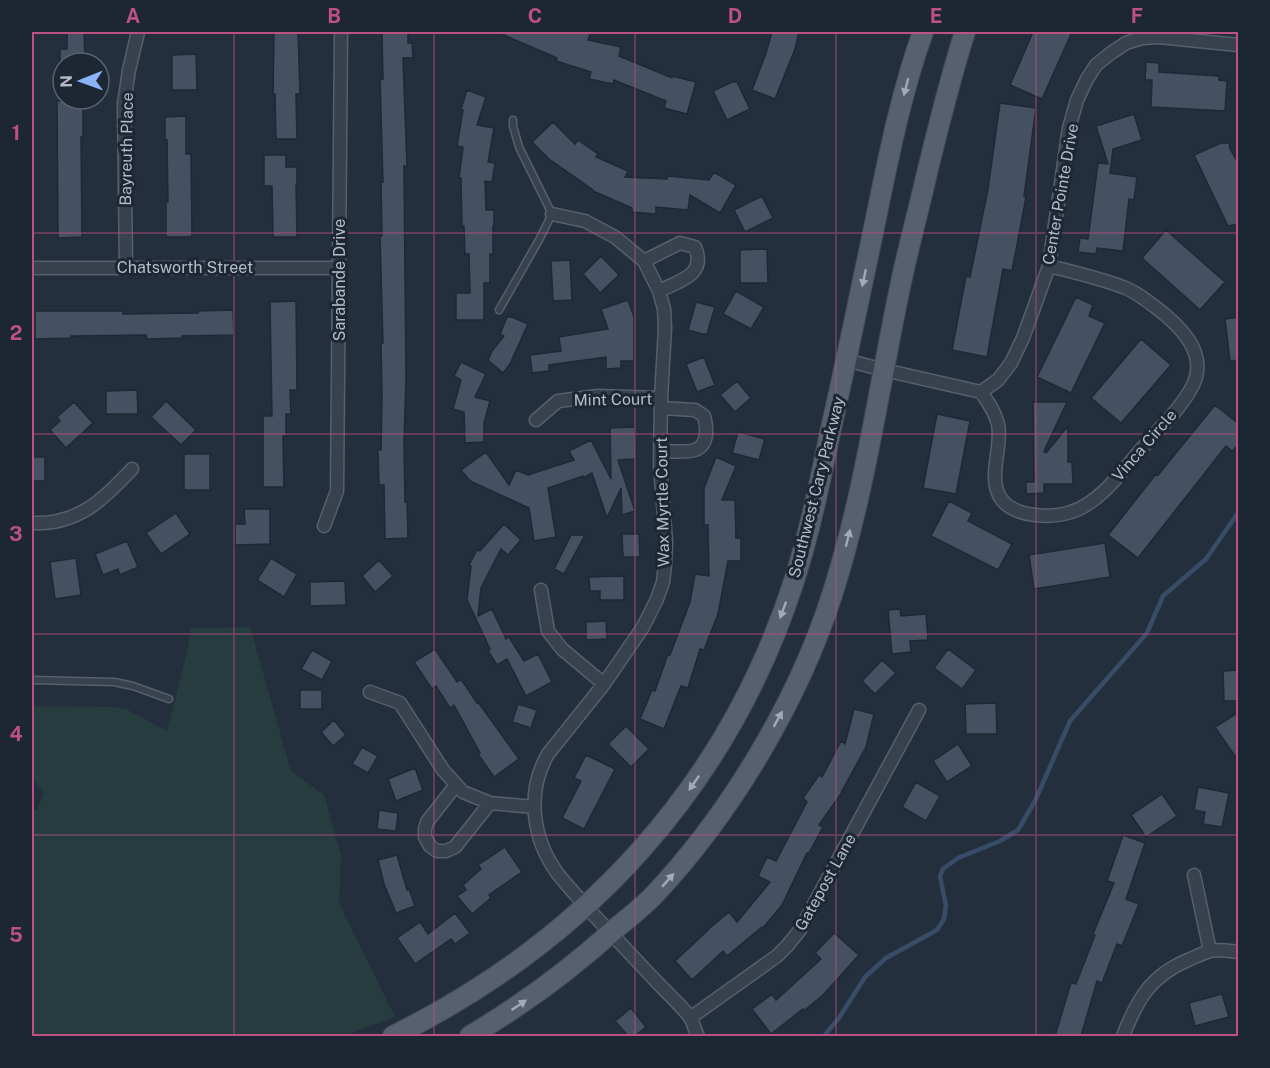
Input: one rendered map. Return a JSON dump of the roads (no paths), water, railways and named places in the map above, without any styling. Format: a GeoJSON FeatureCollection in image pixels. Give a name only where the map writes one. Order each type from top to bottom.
{"type":"FeatureCollection","features":[{"type":"Feature","properties":{"kind":"main road","name":"Southwest Cary Parkway"},"geometry":{"type":"LineString","coordinates":[[393,1036],[418,1024],[486,983],[587,906],[672,814],[718,747],[770,644],[794,578],[815,506],[895,131],[923,32]]}},
{"type":"Feature","properties":{"kind":"main road"},"geometry":{"type":"LineString","coordinates":[[470,1036],[498,1020],[572,967],[653,896],[691,852],[749,771],[790,697],[821,629],[856,507],[899,292],[952,69],[965,32]]}},
{"type":"Feature","properties":{"kind":"street","name":"Bayreuth Place"},"geometry":{"type":"LineString","coordinates":[[126,267],[124,104],[138,32]]}},
{"type":"Feature","properties":{"kind":"street","name":"Sarabande Drive"},"geometry":{"type":"LineString","coordinates":[[324,526],[337,491],[340,32]]}},
{"type":"Feature","properties":{"kind":"street","name":"Center Pointe Drive"},"geometry":{"type":"LineString","coordinates":[[981,392],[998,380],[1011,363],[1023,338],[1049,266],[1069,129],[1077,100],[1096,65],[1126,43],[1142,38],[1159,37],[1239,45]]}},
{"type":"Feature","properties":{"kind":"street","name":"Wax Myrtle Court"},"geometry":{"type":"LineString","coordinates":[[552,214],[585,221],[615,237],[644,261],[659,291],[664,309],[665,328],[660,466],[666,541],[663,582],[643,627],[604,684],[542,763],[534,792],[535,823],[539,839],[557,873],[690,1018],[698,1036]]}},
{"type":"Feature","properties":{"kind":"street"},"geometry":{"type":"LineString","coordinates":[[644,261],[680,243],[695,247],[699,265],[694,273],[659,291]]}},
{"type":"Feature","properties":{"kind":"street","name":"Vinca Circle"},"geometry":{"type":"LineString","coordinates":[[981,392],[993,411],[998,426],[999,448],[995,473],[996,486],[1003,500],[1014,509],[1026,513],[1055,515],[1072,512],[1089,504],[1106,488],[1176,410],[1193,384],[1197,370],[1196,354],[1186,335],[1172,319],[1138,294],[1124,287],[1049,266]]}},
{"type":"Feature","properties":{"kind":"street","name":"Chatsworth Street"},"geometry":{"type":"LineString","coordinates":[[32,268],[339,268]]}},
{"type":"Feature","properties":{"kind":"street"},"geometry":{"type":"LineString","coordinates":[[846,360],[981,392]]}},
{"type":"Feature","properties":{"kind":"street","name":"Mint Court"},"geometry":{"type":"LineString","coordinates":[[536,420],[558,401],[598,396],[661,403],[695,410],[704,416],[707,428],[700,446],[694,450],[660,451]]}},
{"type":"Feature","properties":{"kind":"street"},"geometry":{"type":"LineString","coordinates":[[32,523],[57,521],[76,515],[108,494],[132,469]]}},
{"type":"Feature","properties":{"kind":"street"},"geometry":{"type":"LineString","coordinates":[[541,590],[548,631],[562,649],[604,684]]}},
{"type":"Feature","properties":{"kind":"street"},"geometry":{"type":"LineString","coordinates":[[370,692],[400,703],[443,770],[464,792],[490,803],[534,807]]}},
{"type":"Feature","properties":{"kind":"street","name":"Gatepost Lane"},"geometry":{"type":"LineString","coordinates":[[690,1018],[777,956],[800,930],[919,710]]}},
{"type":"Feature","properties":{"kind":"street"},"geometry":{"type":"LineString","coordinates":[[456,785],[427,822],[424,837],[437,851],[446,851],[455,847],[490,803]]}},
{"type":"Feature","properties":{"kind":"street"},"geometry":{"type":"LineString","coordinates":[[1194,875],[1210,951]]}},
{"type":"Feature","properties":{"kind":"street"},"geometry":{"type":"LineString","coordinates":[[1123,1036],[1132,1013],[1156,978],[1210,951],[1239,952]]}},
{"type":"Feature","properties":{"kind":"lane"},"geometry":{"type":"LineString","coordinates":[[499,310],[552,214],[519,147],[513,120]]}},
{"type":"Feature","properties":{"kind":"lane"},"geometry":{"type":"LineString","coordinates":[[32,681],[114,682],[134,686],[169,699]]}},
{"type":"Feature","properties":{"kind":"waterway"},"geometry":{"type":"LineString","coordinates":[[824,1036],[839,1018],[865,977],[886,958],[937,930],[944,919],[946,906],[940,876],[943,869],[958,858],[1000,841],[1018,830],[1035,801],[1070,721],[1147,633],[1163,596],[1206,559],[1238,513]]}}]}
